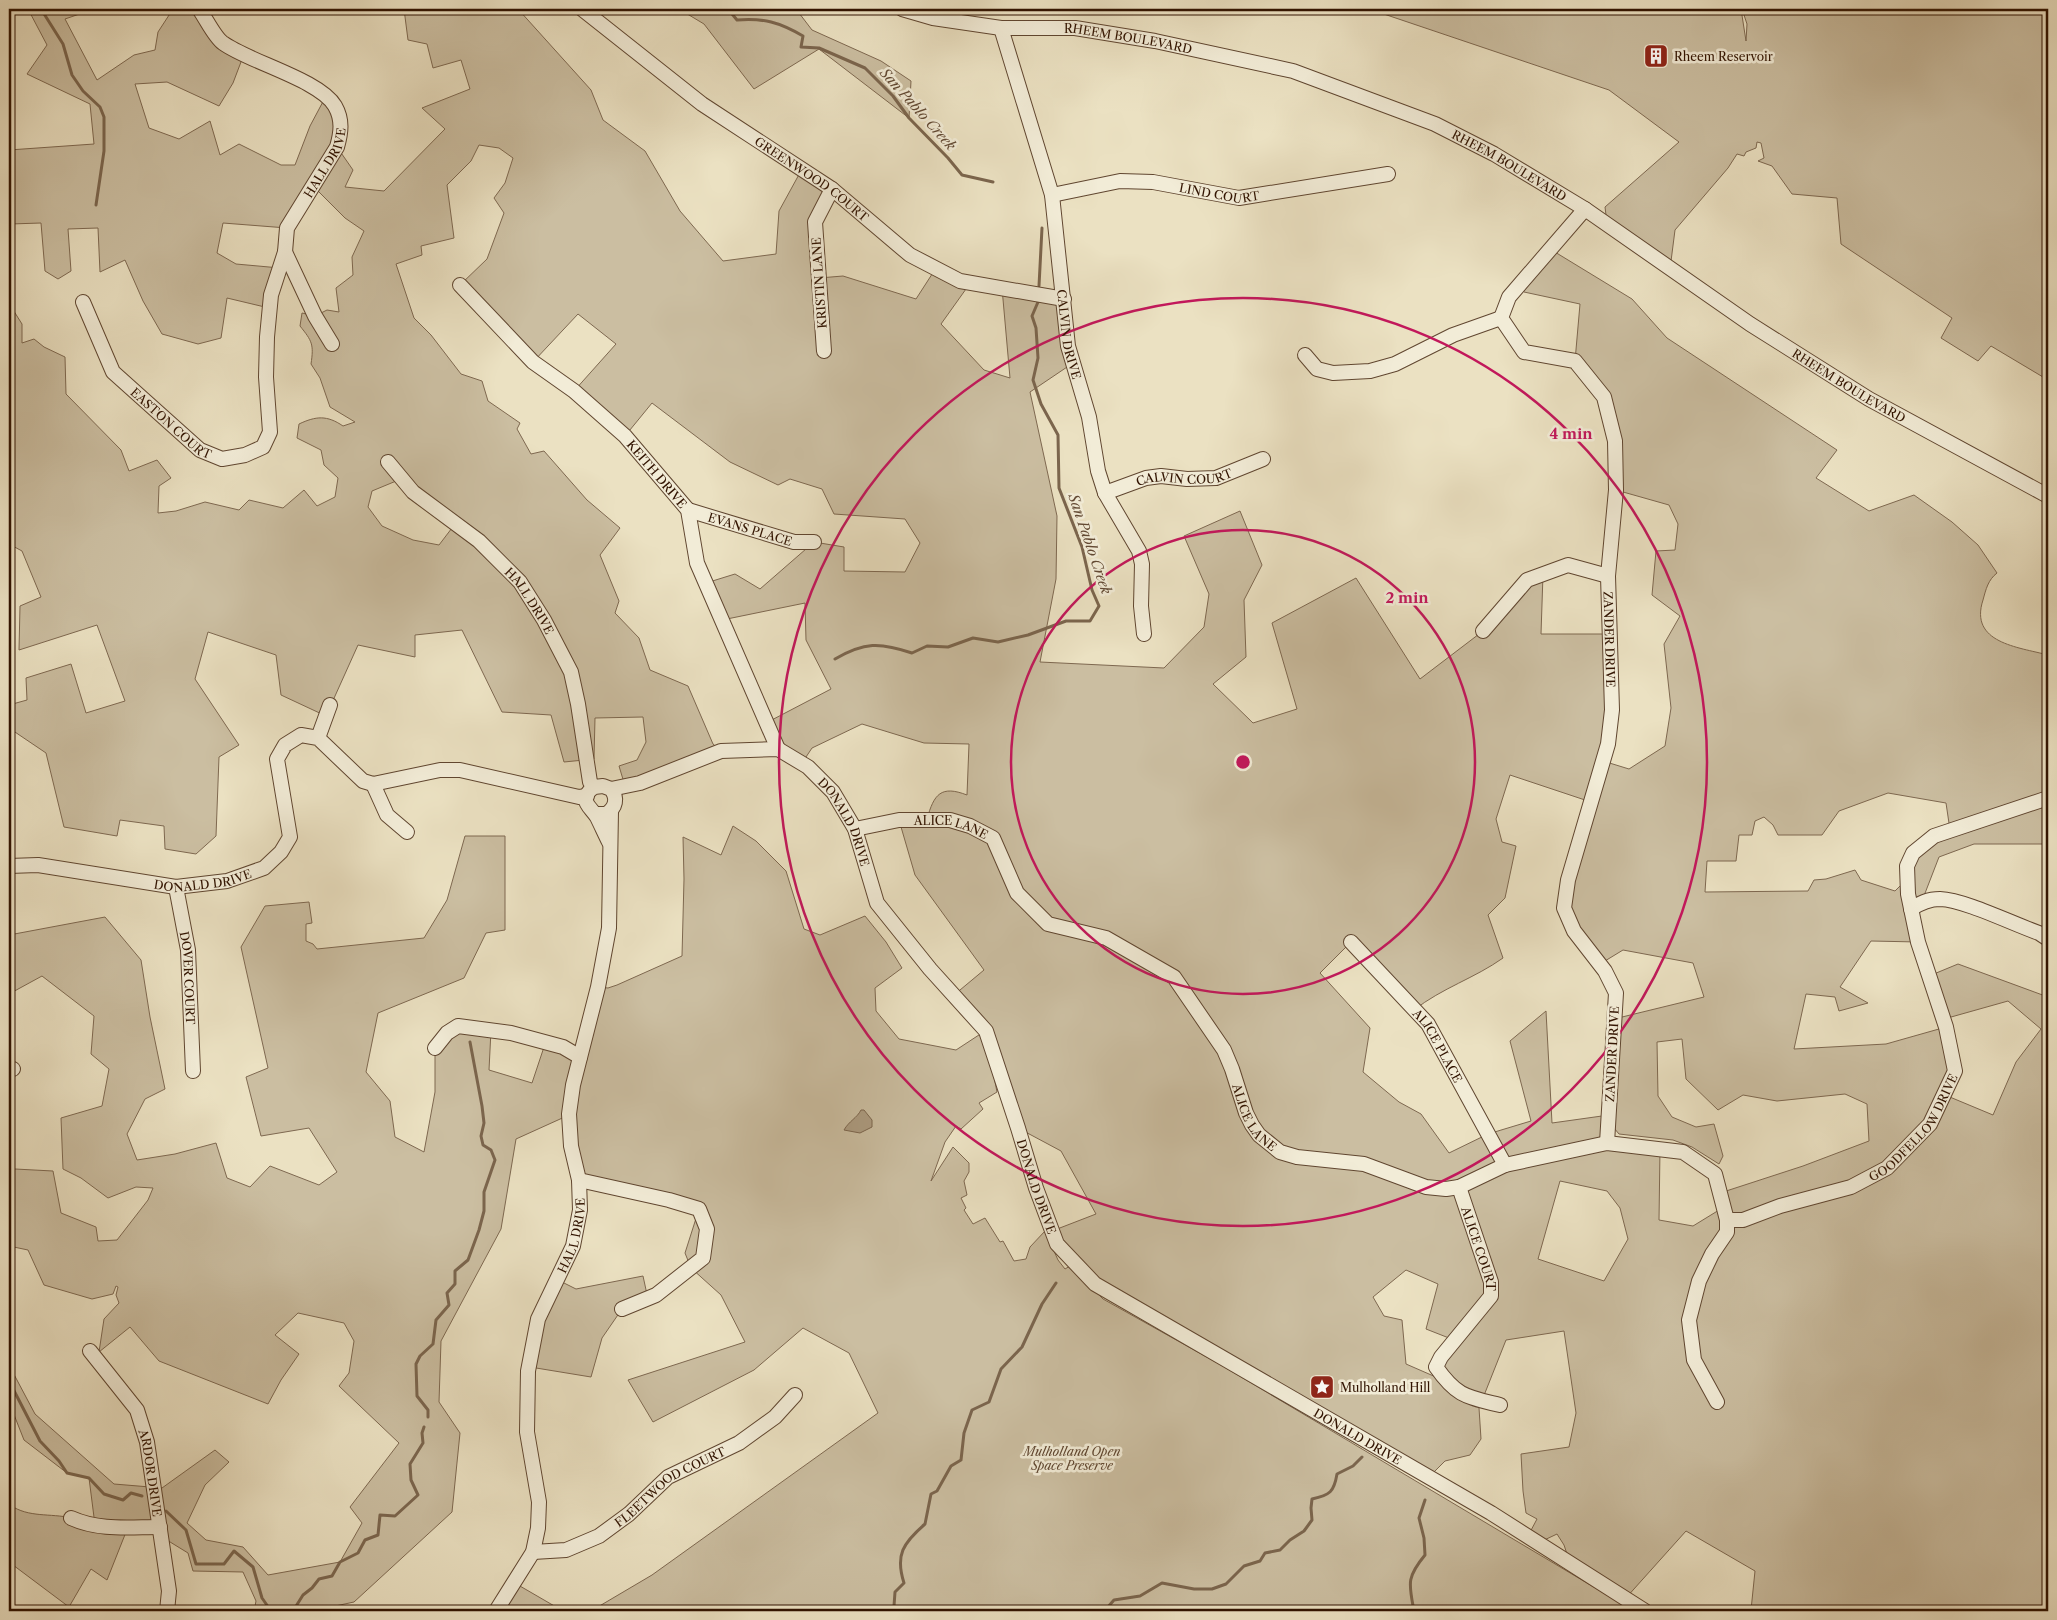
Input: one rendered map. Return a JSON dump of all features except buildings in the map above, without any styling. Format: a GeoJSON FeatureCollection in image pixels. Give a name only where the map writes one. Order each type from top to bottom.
{"type":"FeatureCollection","features":[{"type":"Feature","properties":{"kind":"street","name":"HALL DRIVE"},"geometry":{"type":"LineString","coordinates":[[199,9],[221,43],[314,88],[335,106],[340,118],[341,133],[337,147],[288,228],[285,252]]}},
{"type":"Feature","properties":{"kind":"street","name":"GREENWOOD COURT"},"geometry":{"type":"LineString","coordinates":[[582,9],[702,104],[832,189],[910,255],[960,280],[1064,299]]}},
{"type":"Feature","properties":{"kind":"street","name":"RHEEM BOULEVARD"},"geometry":{"type":"LineString","coordinates":[[902,9],[1001,28],[1075,28],[1155,41],[1294,71],[1435,124],[1494,154],[1586,209],[1750,324],[1869,399],[2044,494]]}},
{"type":"Feature","properties":{"kind":"street","name":"CALVIN DRIVE"},"geometry":{"type":"LineString","coordinates":[[1001,28],[1052,195],[1068,346],[1089,417],[1098,471],[1105,493],[1139,551],[1142,564],[1141,606],[1144,634]]}},
{"type":"Feature","properties":{"kind":"street","name":"LIND COURT"},"geometry":{"type":"LineString","coordinates":[[1052,195],[1120,181],[1153,182],[1239,198],[1388,174]]}},
{"type":"Feature","properties":{"kind":"street","name":"KRISTIN LANE"},"geometry":{"type":"LineString","coordinates":[[824,351],[815,222],[832,189]]}},
{"type":"Feature","properties":{"kind":"street"},"geometry":{"type":"LineString","coordinates":[[1305,355],[1317,369],[1333,373],[1370,371],[1395,364],[1453,335],[1500,318],[1509,297],[1586,209]]}},
{"type":"Feature","properties":{"kind":"street","name":"EASTON COURT"},"geometry":{"type":"LineString","coordinates":[[83,302],[113,372],[200,450],[222,459],[245,455],[263,446],[270,432],[266,377],[267,337],[271,296],[285,252]]}},
{"type":"Feature","properties":{"kind":"street"},"geometry":{"type":"LineString","coordinates":[[285,252],[315,316],[332,344]]}},
{"type":"Feature","properties":{"kind":"street","name":"KEITH DRIVE"},"geometry":{"type":"LineString","coordinates":[[460,285],[533,362],[574,391],[625,436],[688,510],[697,563],[778,749]]}},
{"type":"Feature","properties":{"kind":"street","name":"ZANDER DRIVE"},"geometry":{"type":"LineString","coordinates":[[1500,318],[1524,352],[1575,361],[1604,397],[1614,441],[1616,490],[1608,576],[1612,710],[1609,735],[1568,880],[1564,908],[1574,931],[1605,972],[1616,993],[1607,1142]]}},
{"type":"Feature","properties":{"kind":"street","name":"CALVIN COURT"},"geometry":{"type":"LineString","coordinates":[[1105,493],[1146,478],[1161,476],[1187,479],[1216,478],[1263,459]]}},
{"type":"Feature","properties":{"kind":"street","name":"HALL DRIVE"},"geometry":{"type":"LineString","coordinates":[[388,462],[413,492],[479,541],[520,582],[544,620],[571,672],[578,704],[591,791]]}},
{"type":"Feature","properties":{"kind":"street"},"geometry":{"type":"LineString","coordinates":[[2044,494],[2048,509]]}},
{"type":"Feature","properties":{"kind":"street","name":"EVANS PLACE"},"geometry":{"type":"LineString","coordinates":[[688,510],[794,542],[814,542]]}},
{"type":"Feature","properties":{"kind":"street"},"geometry":{"type":"LineString","coordinates":[[1483,631],[1527,580],[1568,565],[1608,576]]}},
{"type":"Feature","properties":{"kind":"street"},"geometry":{"type":"LineString","coordinates":[[330,705],[318,738],[363,781],[373,784],[440,770],[460,770],[579,797],[603,786],[611,789],[640,783],[721,750],[778,749]]}},
{"type":"Feature","properties":{"kind":"street","name":"DONALD DRIVE"},"geometry":{"type":"LineString","coordinates":[[9,866],[38,865],[176,887],[227,881],[264,868],[281,852],[290,837],[277,759],[285,745],[301,735],[318,738]]}},
{"type":"Feature","properties":{"kind":"street","name":"DONALD DRIVE"},"geometry":{"type":"LineString","coordinates":[[778,749],[808,767],[833,792],[855,829],[877,903],[930,969],[986,1031],[1036,1188],[1057,1244],[1096,1284],[1492,1513],[1645,1611]]}},
{"type":"Feature","properties":{"kind":"street"},"geometry":{"type":"LineString","coordinates":[[591,791],[588,807],[595,814],[602,815],[613,808],[640,783]]}},
{"type":"Feature","properties":{"kind":"street"},"geometry":{"type":"LineString","coordinates":[[373,784],[387,815],[407,832]]}},
{"type":"Feature","properties":{"kind":"street"},"geometry":{"type":"LineString","coordinates":[[611,789],[614,793],[613,808]]}},
{"type":"Feature","properties":{"kind":"street","name":"GOODFELLOW DRIVE"},"geometry":{"type":"LineString","coordinates":[[1727,1220],[1743,1220],[1780,1206],[1851,1187],[1888,1168],[1930,1124],[1955,1071],[1946,1027],[1918,942],[1906,880],[1907,866],[1912,853],[1921,844],[1934,836],[2048,798]]}},
{"type":"Feature","properties":{"kind":"street","name":"HALL DRIVE"},"geometry":{"type":"LineString","coordinates":[[496,1611],[533,1552],[538,1528],[539,1502],[527,1432],[528,1372],[538,1320],[572,1246],[580,1210],[579,1180],[571,1146],[569,1114],[572,1084],[598,987],[609,928],[610,845],[613,808]]}},
{"type":"Feature","properties":{"kind":"street","name":"HALL DRIVE"},"geometry":{"type":"LineString","coordinates":[[595,814],[610,845]]}},
{"type":"Feature","properties":{"kind":"street","name":"ALICE LANE"},"geometry":{"type":"LineString","coordinates":[[855,829],[899,820],[950,820],[970,826],[993,838],[1017,893],[1048,924],[1106,938],[1174,977],[1224,1050],[1246,1113],[1259,1135],[1280,1152],[1297,1156],[1364,1164],[1426,1187],[1446,1189],[1459,1187],[1505,1165],[1607,1142],[1684,1152],[1715,1174],[1727,1220]]}},
{"type":"Feature","properties":{"kind":"street","name":"DOVER COURT"},"geometry":{"type":"LineString","coordinates":[[176,887],[188,950],[193,1071]]}},
{"type":"Feature","properties":{"kind":"street"},"geometry":{"type":"LineString","coordinates":[[1911,909],[1922,902],[1940,899],[1959,902],[2038,934],[2048,940]]}},
{"type":"Feature","properties":{"kind":"street","name":"ALICE PLACE"},"geometry":{"type":"LineString","coordinates":[[1351,942],[1428,1024],[1505,1165]]}},
{"type":"Feature","properties":{"kind":"street"},"geometry":{"type":"LineString","coordinates":[[435,1048],[447,1033],[458,1026],[511,1034],[563,1048],[580,1057]]}},
{"type":"Feature","properties":{"kind":"street"},"geometry":{"type":"LineString","coordinates":[[579,1180],[669,1200],[699,1209],[707,1230],[703,1258],[656,1295],[622,1309]]}},
{"type":"Feature","properties":{"kind":"street","name":"ALICE COURT"},"geometry":{"type":"LineString","coordinates":[[1459,1187],[1491,1282],[1491,1296],[1441,1356],[1436,1368],[1446,1382],[1464,1396],[1500,1406]]}},
{"type":"Feature","properties":{"kind":"street"},"geometry":{"type":"LineString","coordinates":[[1717,1402],[1694,1360],[1690,1320],[1699,1282],[1712,1254],[1727,1232],[1727,1220]]}},
{"type":"Feature","properties":{"kind":"street","name":"ARDOR DRIVE"},"geometry":{"type":"LineString","coordinates":[[90,1351],[137,1410],[147,1442],[169,1591],[168,1611]]}},
{"type":"Feature","properties":{"kind":"street","name":"FLEETWOOD COURT"},"geometry":{"type":"LineString","coordinates":[[533,1552],[566,1550],[599,1536],[629,1514],[668,1477],[739,1443],[779,1414],[795,1395]]}},
{"type":"Feature","properties":{"kind":"street"},"geometry":{"type":"LineString","coordinates":[[71,1518],[102,1528],[160,1527]]}},
{"type":"Feature","properties":{"kind":"green space","name":"Mulholland Open Space Preserve"},"geometry":{"type":"Polygon","coordinates":[[[28,9],[94,9],[65,19],[97,80],[134,55],[155,50],[158,32],[173,9],[199,9],[221,43],[244,54],[233,83],[219,106],[167,82],[135,84],[149,128],[179,139],[210,121],[220,155],[239,144],[281,165],[295,165],[310,126],[326,96],[335,106],[337,147],[353,170],[345,187],[384,191],[445,129],[422,108],[470,89],[461,60],[433,68],[427,44],[408,40],[404,9],[518,9],[591,90],[603,120],[645,151],[680,211],[723,261],[776,254],[779,211],[802,169],[832,189],[815,222],[819,278],[843,276],[916,299],[936,268],[971,282],[941,324],[984,370],[1010,378],[1002,288],[1064,299],[1073,363],[1030,392],[1057,516],[1056,579],[1040,662],[1164,668],[1204,627],[1209,594],[1184,536],[1240,511],[1262,565],[1244,600],[1246,657],[1213,684],[1253,723],[1297,709],[1272,623],[1356,578],[1420,679],[1483,631],[1543,574],[1541,634],[1610,634],[1603,761],[1629,769],[1665,746],[1671,708],[1664,644],[1680,616],[1652,595],[1656,551],[1675,550],[1678,524],[1669,505],[1616,490],[1604,397],[1575,361],[1580,304],[1524,292],[1518,286],[1550,249],[1632,299],[1667,338],[1837,450],[1816,478],[1869,511],[1914,495],[1952,522],[1978,545],[1997,573],[1986,588],[1981,614],[1983,626],[1999,641],[2048,655],[2048,844],[1974,844],[1939,857],[1922,901],[1911,909],[1918,942],[1871,941],[1840,987],[1868,1003],[1839,1011],[1835,997],[1806,994],[1794,1049],[1886,1044],[1946,1027],[1955,1071],[1945,1095],[1993,1115],[2016,1062],[2041,1029],[2008,1001],[1944,1019],[1929,976],[1958,964],[2048,997],[2048,1611],[1754,1611],[1751,1610],[1755,1571],[1686,1531],[1625,1599],[1570,1563],[1564,1545],[1557,1534],[1538,1543],[1528,1536],[1537,1519],[1526,1513],[1521,1454],[1569,1447],[1576,1413],[1564,1331],[1506,1340],[1479,1408],[1481,1439],[1470,1455],[1445,1461],[1429,1477],[1095,1284],[1052,1231],[1096,1214],[1061,1151],[1018,1128],[986,1036],[997,1092],[979,1103],[983,1109],[961,1129],[956,1126],[945,1142],[931,1181],[953,1147],[969,1163],[969,1172],[964,1181],[967,1195],[961,1198],[966,1208],[964,1210],[973,1224],[985,1218],[1000,1242],[1003,1241],[1014,1261],[1026,1259],[1030,1247],[1045,1231],[1058,1260],[1065,1269],[1070,1266],[1103,1299],[1221,1365],[1634,1611],[591,1611],[652,1575],[878,1413],[849,1353],[803,1328],[754,1370],[653,1422],[628,1380],[745,1342],[721,1295],[691,1268],[685,1253],[699,1209],[579,1180],[569,1115],[516,1139],[501,1229],[441,1341],[439,1402],[460,1433],[452,1512],[354,1602],[326,1608],[325,1611],[254,1611],[256,1601],[243,1572],[193,1571],[188,1553],[162,1537],[128,1527],[107,1580],[91,1569],[69,1607],[9,1562],[10,1505],[32,1514],[72,1518],[95,1525],[89,1478],[67,1473],[24,1440],[9,1402],[9,1365],[35,1414],[114,1484],[162,1488],[215,1450],[229,1462],[205,1485],[187,1523],[206,1540],[243,1547],[268,1575],[340,1562],[362,1523],[350,1507],[399,1443],[339,1386],[349,1373],[354,1341],[344,1323],[298,1313],[275,1335],[299,1354],[281,1380],[268,1404],[159,1361],[130,1327],[99,1352],[104,1319],[119,1303],[116,1295],[118,1287],[116,1286],[113,1294],[92,1299],[44,1285],[28,1250],[9,1246],[9,1165],[15,1169],[53,1171],[61,1213],[96,1227],[98,1241],[117,1240],[148,1200],[153,1188],[136,1187],[108,1198],[81,1178],[63,1169],[61,1118],[102,1106],[109,1069],[91,1054],[94,1016],[42,976],[9,994],[9,935],[105,917],[141,960],[150,1017],[165,1089],[145,1099],[127,1134],[137,1160],[175,1154],[216,1143],[227,1178],[250,1187],[270,1166],[319,1185],[337,1172],[309,1128],[261,1136],[246,1077],[268,1068],[241,947],[265,906],[309,902],[312,923],[306,924],[306,941],[313,944],[317,949],[424,938],[447,900],[465,836],[505,836],[505,930],[486,933],[464,978],[378,1013],[366,1072],[390,1101],[395,1137],[424,1152],[435,1092],[435,1048],[447,1033],[491,1030],[489,1070],[532,1083],[545,1044],[580,1057],[598,987],[608,988],[617,985],[682,956],[683,837],[721,855],[733,826],[756,841],[786,871],[804,929],[820,935],[865,916],[886,942],[902,968],[875,988],[876,1011],[899,1039],[956,1050],[985,1031],[954,995],[984,970],[915,875],[899,820],[927,819],[936,798],[945,792],[951,791],[967,795],[969,744],[924,743],[862,724],[812,748],[802,763],[778,749],[766,723],[831,689],[806,640],[805,603],[722,620],[706,583],[735,574],[760,589],[814,542],[844,547],[844,571],[905,572],[920,543],[905,519],[834,514],[822,489],[790,479],[778,485],[730,462],[652,403],[625,436],[574,391],[616,344],[578,314],[533,362],[460,285],[487,259],[504,213],[494,198],[505,183],[513,158],[499,148],[479,145],[471,161],[447,185],[454,238],[421,246],[422,255],[396,264],[414,318],[431,335],[461,374],[482,381],[488,401],[520,423],[517,429],[531,454],[544,451],[587,500],[620,528],[600,555],[619,601],[615,613],[639,638],[650,670],[688,686],[713,744],[721,751],[625,786],[619,766],[637,760],[646,742],[643,717],[595,718],[594,759],[564,762],[551,715],[502,712],[462,630],[415,635],[415,657],[358,645],[326,716],[281,695],[276,655],[208,632],[195,679],[239,745],[219,757],[216,836],[196,854],[165,849],[164,826],[120,820],[117,836],[64,827],[46,753],[9,728],[9,705],[27,700],[26,678],[71,664],[86,713],[125,701],[97,625],[19,650],[20,606],[41,597],[22,551],[9,544],[9,298],[10,305],[22,324],[22,343],[34,339],[44,347],[65,357],[66,394],[121,450],[129,471],[157,460],[171,478],[159,486],[158,513],[176,511],[205,502],[239,510],[249,500],[283,508],[304,490],[317,506],[335,497],[338,478],[324,465],[321,450],[297,438],[299,424],[316,418],[327,418],[343,426],[355,422],[330,407],[320,378],[311,364],[311,343],[300,326],[302,313],[315,316],[327,310],[339,312],[336,288],[353,275],[352,257],[364,231],[345,218],[314,187],[287,228],[223,223],[217,253],[236,264],[280,268],[269,308],[227,298],[221,338],[198,344],[162,334],[143,301],[125,260],[100,272],[98,228],[68,229],[71,271],[58,279],[45,271],[41,223],[10,224],[11,264],[9,271],[9,150],[94,144],[90,104],[27,74],[47,45],[28,9]],[[401,479],[372,491],[368,507],[382,526],[413,540],[439,545],[455,524],[401,479]],[[1510,775],[1496,819],[1502,842],[1516,846],[1505,898],[1488,915],[1503,958],[1436,995],[1414,1010],[1351,942],[1320,973],[1370,1028],[1363,1072],[1399,1102],[1421,1114],[1449,1153],[1488,1134],[1531,1121],[1510,1041],[1546,1011],[1552,1123],[1609,1115],[1607,1142],[1660,1149],[1659,1220],[1693,1226],[1724,1207],[1720,1193],[1803,1166],[1869,1141],[1867,1104],[1845,1094],[1777,1101],[1743,1095],[1718,1110],[1686,1079],[1682,1039],[1657,1042],[1658,1096],[1672,1117],[1696,1127],[1714,1124],[1723,1156],[1719,1164],[1692,1147],[1673,1140],[1619,1134],[1614,1128],[1618,1018],[1704,997],[1693,963],[1623,950],[1600,964],[1564,908],[1591,802],[1510,775]],[[1888,793],[1839,811],[1822,835],[1778,835],[1773,825],[1764,817],[1755,821],[1752,835],[1739,835],[1736,861],[1707,861],[1705,892],[1808,891],[1814,880],[1826,879],[1855,870],[1861,880],[1895,891],[1906,880],[1907,866],[1950,830],[1946,803],[1888,793]],[[1560,1181],[1538,1259],[1604,1281],[1628,1239],[1620,1208],[1607,1191],[1560,1181]],[[1406,1270],[1373,1297],[1384,1316],[1402,1320],[1406,1364],[1445,1381],[1436,1367],[1454,1340],[1426,1329],[1438,1284],[1406,1270]]]}},
{"type":"Feature","properties":{"kind":"green space"},"geometry":{"type":"Polygon","coordinates":[[[679,9],[796,9],[812,30],[881,61],[911,81],[909,118],[819,49],[754,89],[704,24],[679,9]]]}},
{"type":"Feature","properties":{"kind":"green space"},"geometry":{"type":"Polygon","coordinates":[[[1369,9],[1741,9],[1746,41],[1747,24],[1742,9],[2048,9],[2048,380],[1991,346],[1978,361],[1941,338],[1952,318],[1841,244],[1837,198],[1792,194],[1772,166],[1758,161],[1764,158],[1761,143],[1757,142],[1756,148],[1746,152],[1744,156],[1737,154],[1728,168],[1675,230],[1670,269],[1607,223],[1605,207],[1679,142],[1609,90],[1369,9]]]}},
{"type":"Feature","properties":{"kind":"green space"},"geometry":{"type":"Polygon","coordinates":[[[643,1276],[648,1299],[622,1309],[602,1338],[591,1377],[530,1367],[556,1279],[576,1289],[643,1276]]]}},
{"type":"Feature","properties":{"kind":"green space"},"geometry":{"type":"Polygon","coordinates":[[[513,1582],[563,1611],[496,1611],[513,1582]]]}},
{"type":"Feature","properties":{"kind":"shaded area"},"geometry":{"type":"Polygon","coordinates":[[[861,1110],[864,1110],[872,1120],[872,1127],[860,1133],[844,1130],[848,1124],[861,1110]]]}},
{"type":"Feature","properties":{"kind":"waterway"},"geometry":{"type":"LineString","coordinates":[[41,9],[63,44],[72,75],[83,91],[100,107],[104,117],[104,151],[96,205]]}},
{"type":"Feature","properties":{"kind":"waterway","name":"San Pablo Creek"},"geometry":{"type":"LineString","coordinates":[[728,9],[737,20],[763,20],[779,24],[803,36],[801,47],[819,48],[865,68],[893,96],[909,118],[962,175],[993,182]]}},
{"type":"Feature","properties":{"kind":"waterway","name":"San Pablo Creek"},"geometry":{"type":"LineString","coordinates":[[1039,286],[1042,228]]}},
{"type":"Feature","properties":{"kind":"waterway","name":"San Pablo Creek"},"geometry":{"type":"LineString","coordinates":[[835,659],[855,649],[872,646],[891,647],[912,653],[927,646],[948,647],[973,638],[998,642],[1028,635],[1066,621],[1090,621],[1099,606],[1092,590],[1082,547],[1059,488],[1058,435],[1041,404],[1033,380],[1038,358],[1036,328],[1032,316],[1038,302]]}},
{"type":"Feature","properties":{"kind":"waterway"},"geometry":{"type":"LineString","coordinates":[[428,1417],[428,1410],[417,1396],[416,1364],[420,1356],[433,1344],[436,1320],[449,1305],[447,1293],[455,1284],[455,1271],[468,1260],[479,1230],[484,1211],[484,1192],[495,1160],[491,1150],[483,1145],[481,1136],[484,1123],[470,1042]]}},
{"type":"Feature","properties":{"kind":"waterway"},"geometry":{"type":"LineString","coordinates":[[896,1611],[894,1606],[895,1592],[904,1583],[900,1565],[903,1550],[911,1537],[925,1524],[931,1494],[937,1491],[951,1466],[961,1460],[964,1433],[972,1410],[989,1402],[1001,1369],[1022,1347],[1042,1304],[1056,1283]]}},
{"type":"Feature","properties":{"kind":"waterway"},"geometry":{"type":"LineString","coordinates":[[9,1381],[40,1441],[59,1461],[67,1473],[89,1478],[104,1494],[123,1500],[131,1493],[142,1496]]}},
{"type":"Feature","properties":{"kind":"waterway"},"geometry":{"type":"LineString","coordinates":[[293,1611],[303,1595],[319,1579],[332,1576],[340,1562],[358,1553],[365,1540],[378,1535],[380,1515],[395,1516],[418,1495],[411,1480],[410,1464],[423,1443],[422,1433],[424,1427]]}},
{"type":"Feature","properties":{"kind":"waterway"},"geometry":{"type":"LineString","coordinates":[[1102,1611],[1114,1600],[1140,1596],[1162,1583],[1194,1589],[1212,1589],[1226,1584],[1244,1566],[1260,1561],[1265,1553],[1280,1550],[1290,1540],[1304,1531],[1312,1520],[1312,1499],[1330,1492],[1333,1489],[1337,1474],[1353,1466],[1362,1457]]}},
{"type":"Feature","properties":{"kind":"waterway"},"geometry":{"type":"LineString","coordinates":[[1414,1611],[1410,1582],[1425,1555],[1424,1538],[1419,1518],[1425,1500]]}},
{"type":"Feature","properties":{"kind":"waterway"},"geometry":{"type":"LineString","coordinates":[[166,1511],[186,1530],[196,1564],[224,1564],[234,1551],[253,1567],[262,1598],[271,1611]]}},
{"type":"Feature","properties":{"kind":"place","name":"Rheem Reservoir"},"geometry":{"type":"Point","coordinates":[1656,56]}},
{"type":"Feature","properties":{"kind":"place","name":"Mulholland Hill"},"geometry":{"type":"Point","coordinates":[1322,1387]}}]}
